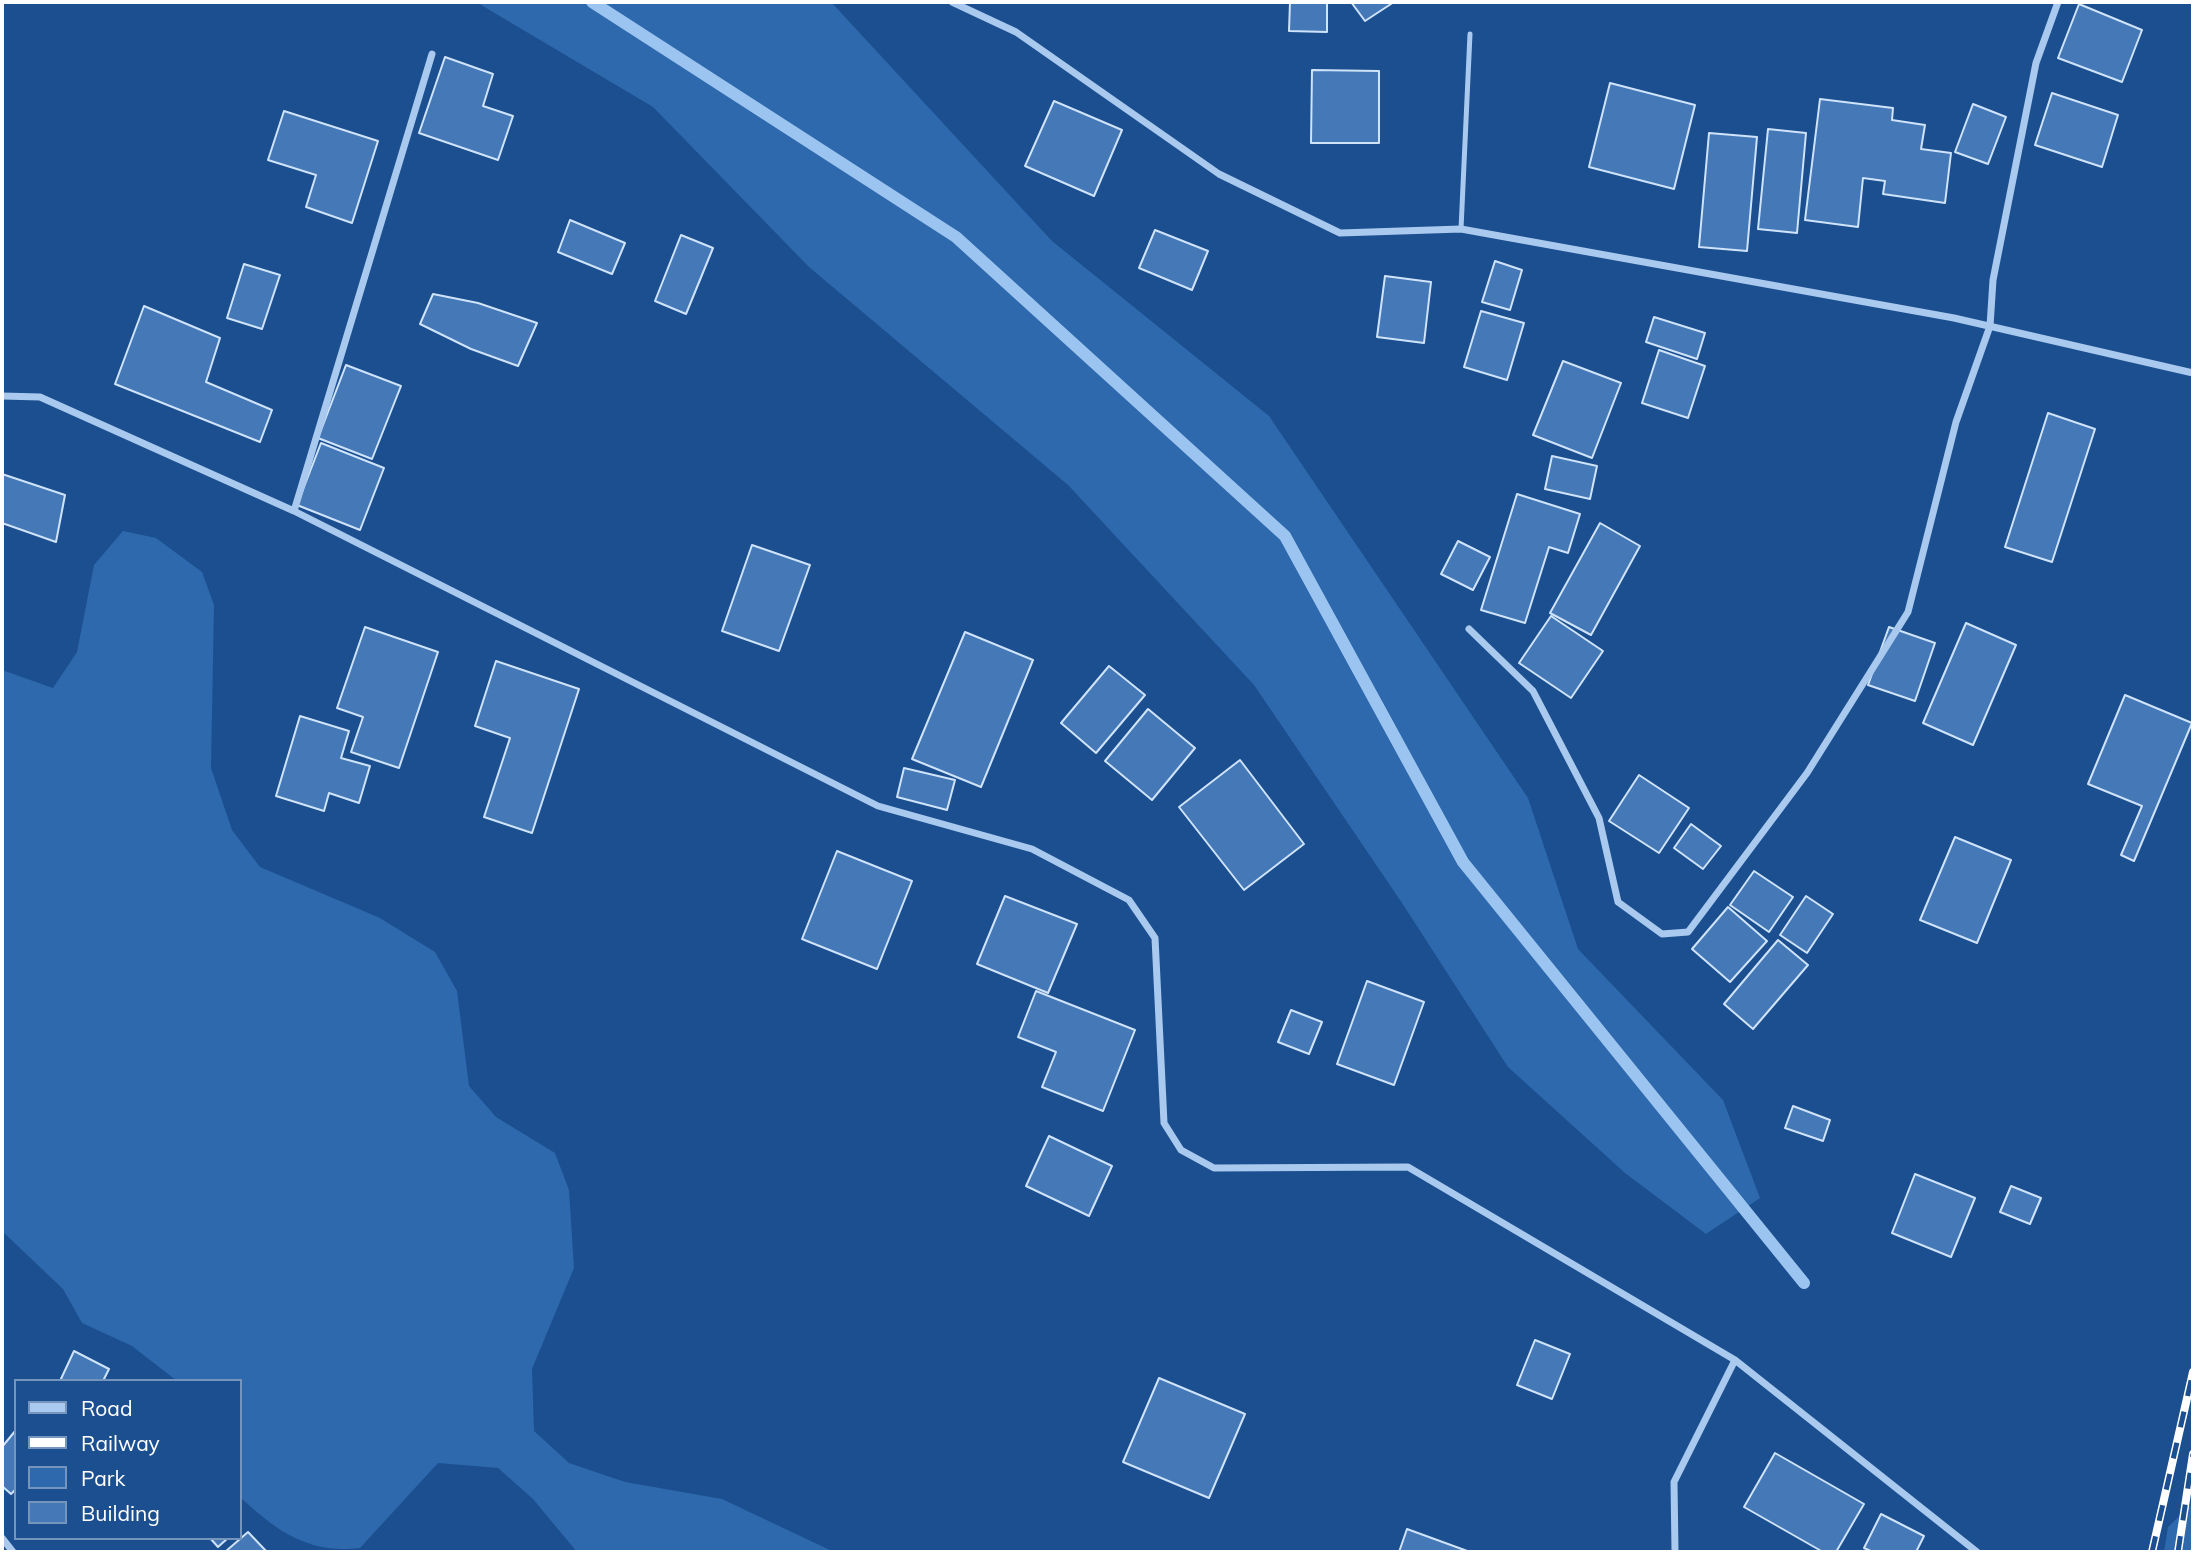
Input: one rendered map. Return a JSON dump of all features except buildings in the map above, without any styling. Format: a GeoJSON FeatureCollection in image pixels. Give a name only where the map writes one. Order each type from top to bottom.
{"type":"FeatureCollection","features":[{"type":"Feature","properties":{"kind":"street"},"geometry":{"type":"LineString","coordinates":[[952,2],[1016,32],[1219,174],[1340,233],[1461,229],[1990,326],[2193,373]]}},
{"type":"Feature","properties":{"kind":"street"},"geometry":{"type":"LineString","coordinates":[[1469,629],[1534,691],[1599,818],[1618,902],[1662,933],[1688,932],[1807,773],[1908,612],[1956,422],[1990,326],[1993,280],[2036,63],[2058,2]]}},
{"type":"Feature","properties":{"kind":"street"},"geometry":{"type":"LineString","coordinates":[[294,511],[432,54]]}},
{"type":"Feature","properties":{"kind":"street"},"geometry":{"type":"LineString","coordinates":[[2,396],[40,397],[294,511],[878,806],[1032,849],[1129,900],[1155,938],[1164,1123],[1181,1150],[1214,1168],[1408,1167],[1735,1360],[1977,1552]]}},
{"type":"Feature","properties":{"kind":"street"},"geometry":{"type":"LineString","coordinates":[[1675,1552],[1674,1482],[1735,1360]]}},
{"type":"Feature","properties":{"kind":"street"},"geometry":{"type":"LineString","coordinates":[[2,1538],[13,1552]]}},
{"type":"Feature","properties":{"kind":"lane"},"geometry":{"type":"LineString","coordinates":[[1461,229],[1470,34]]}},
{"type":"Feature","properties":{"kind":"green space"},"geometry":{"type":"Polygon","coordinates":[[[476,2],[832,3],[1052,241],[1269,416],[1528,798],[1578,949],[1723,1100],[1760,1198],[1706,1234],[1625,1173],[1508,1067],[1400,900],[1254,685],[1068,485],[809,267],[653,107],[476,2]]]}},
{"type":"Feature","properties":{"kind":"green space"},"geometry":{"type":"Polygon","coordinates":[[[123,531],[156,538],[202,572],[214,605],[211,768],[232,830],[260,867],[380,918],[435,952],[457,991],[469,1086],[496,1117],[555,1153],[569,1190],[574,1268],[532,1369],[534,1431],[569,1463],[625,1482],[722,1499],[834,1552],[577,1552],[533,1499],[498,1468],[438,1463],[360,1548],[341,1549],[308,1543],[266,1520],[242,1499],[242,1379],[174,1379],[132,1346],[82,1323],[63,1289],[2,1231],[2,670],[53,688],[77,652],[94,565],[123,531]]]}},
{"type":"Feature","properties":{"kind":"green space"},"geometry":{"type":"Polygon","coordinates":[[[2193,1503],[2193,1552],[2164,1552],[2168,1527],[2193,1503]]]}},
{"type":"Feature","properties":{"kind":"waterway"},"geometry":{"type":"LineString","coordinates":[[592,2],[956,237],[1285,536],[1463,862],[1804,1283]]}},
{"type":"Feature","properties":{"kind":"railway"},"geometry":{"type":"LineString","coordinates":[[2152,1552],[2193,1372]]}},
{"type":"Feature","properties":{"kind":"railway"},"geometry":{"type":"LineString","coordinates":[[2178,1552],[2193,1454]]}}]}
